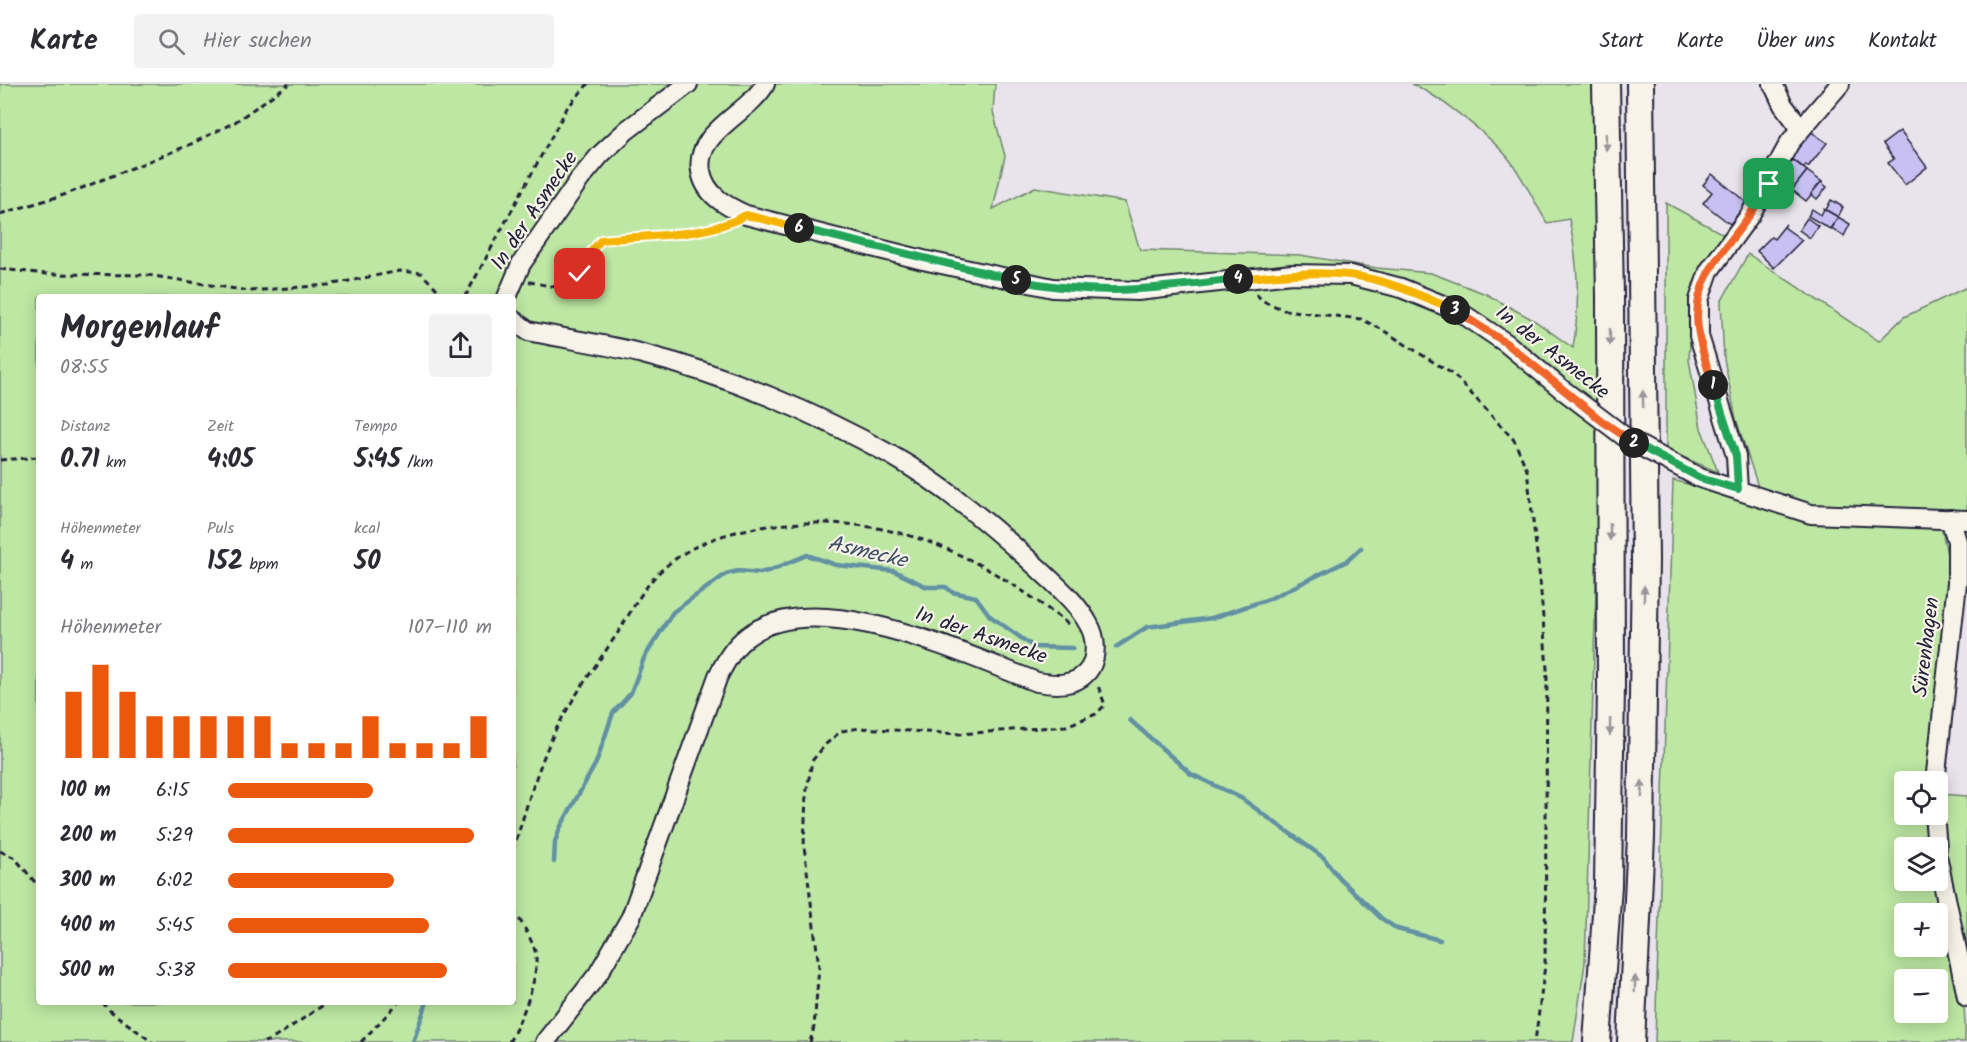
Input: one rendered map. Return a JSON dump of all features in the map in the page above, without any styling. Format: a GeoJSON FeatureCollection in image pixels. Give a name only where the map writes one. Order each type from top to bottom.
{"type":"FeatureCollection","features":[{"type":"Feature","properties":{"kind":"highway"},"geometry":{"type":"LineString","coordinates":[[1597,1042],[1608,885],[1611,686],[1610,296],[1606,84]]}},
{"type":"Feature","properties":{"kind":"highway"},"geometry":{"type":"LineString","coordinates":[[1631,1042],[1641,837],[1645,560],[1640,84]]}},
{"type":"Feature","properties":{"kind":"street","name":"In der Asmecke"},"geometry":{"type":"LineString","coordinates":[[509,289],[521,264],[573,188],[600,155],[627,130],[688,84]]}},
{"type":"Feature","properties":{"kind":"street","name":"In der Asmecke"},"geometry":{"type":"LineString","coordinates":[[765,84],[754,100],[711,138],[701,155],[701,175],[710,192],[729,207],[746,215],[923,260],[1053,288],[1137,291],[1292,274],[1351,275],[1401,288],[1460,312],[1506,343],[1629,440],[1700,478],[1811,514],[1958,520]]}},
{"type":"Feature","properties":{"kind":"street"},"geometry":{"type":"LineString","coordinates":[[1773,84],[1783,105],[1800,127]]}},
{"type":"Feature","properties":{"kind":"street"},"geometry":{"type":"LineString","coordinates":[[1738,489],[1736,456],[1699,336],[1699,300],[1714,262],[1750,215],[1800,127],[1840,84]]}},
{"type":"Feature","properties":{"kind":"street"},"geometry":{"type":"LineString","coordinates":[[516,322],[528,331],[643,354],[721,379],[813,417],[891,455],[984,520],[1067,595],[1094,634],[1095,651],[1089,669]]}},
{"type":"Feature","properties":{"kind":"street","name":"Sürenhagen"},"geometry":{"type":"LineString","coordinates":[[1936,771],[1957,583],[1958,520]]}},
{"type":"Feature","properties":{"kind":"street","name":"In der Asmecke"},"geometry":{"type":"LineString","coordinates":[[545,1042],[598,974],[631,917],[718,676],[728,657],[748,635],[772,624],[789,620],[835,618],[903,632],[1037,682],[1064,685],[1083,676],[1089,669]]}},
{"type":"Feature","properties":{"kind":"street"},"geometry":{"type":"LineString","coordinates":[[1945,891],[1967,997]]}},
{"type":"Feature","properties":{"kind":"path"},"geometry":{"type":"LineString","coordinates":[[0,214],[67,194],[189,145],[235,122],[289,84]]}},
{"type":"Feature","properties":{"kind":"path"},"geometry":{"type":"LineString","coordinates":[[467,294],[567,108],[588,84]]}},
{"type":"Feature","properties":{"kind":"path"},"geometry":{"type":"LineString","coordinates":[[509,289],[560,287],[580,274],[590,253],[601,240],[666,236],[731,223],[746,215]]}},
{"type":"Feature","properties":{"kind":"path"},"geometry":{"type":"LineString","coordinates":[[0,269],[46,274],[147,275],[249,291],[328,285],[400,271],[421,273],[442,294]]}},
{"type":"Feature","properties":{"kind":"path"},"geometry":{"type":"LineString","coordinates":[[1238,279],[1263,301],[1284,310],[1361,320],[1381,329],[1454,375],[1514,440],[1527,470],[1547,669],[1545,965],[1535,1042]]}},
{"type":"Feature","properties":{"kind":"path"},"geometry":{"type":"LineString","coordinates":[[0,460],[36,458]]}},
{"type":"Feature","properties":{"kind":"path"},"geometry":{"type":"LineString","coordinates":[[810,1042],[814,1027],[819,967],[804,846],[806,795],[812,761],[841,731],[860,728],[960,734],[1066,726],[1096,714],[1105,705],[1089,669]]}},
{"type":"Feature","properties":{"kind":"path"},"geometry":{"type":"LineString","coordinates":[[0,851],[15,858],[36,882]]}},
{"type":"Feature","properties":{"kind":"path"},"geometry":{"type":"LineString","coordinates":[[509,1042],[523,1016],[532,986],[535,952],[516,914]]}},
{"type":"Feature","properties":{"kind":"path"},"geometry":{"type":"LineString","coordinates":[[105,1005],[152,1042]]}},
{"type":"Feature","properties":{"kind":"path"},"geometry":{"type":"LineString","coordinates":[[264,1042],[271,1040],[324,1005]]}},
{"type":"Feature","properties":{"kind":"path"},"geometry":{"type":"LineString","coordinates":[[361,1042],[396,1005]]}},
{"type":"Feature","properties":{"kind":"green space"},"geometry":{"type":"Polygon","coordinates":[[[0,84],[995,84],[993,112],[1005,156],[993,209],[1035,187],[1125,202],[1140,250],[1300,255],[1377,268],[1431,273],[1486,294],[1535,321],[1573,348],[1577,316],[1577,283],[1569,219],[1547,223],[1514,166],[1495,144],[1452,109],[1412,84],[1595,84],[1600,450],[1585,963],[1573,1042],[0,1042],[0,84]]]}},
{"type":"Feature","properties":{"kind":"green space"},"geometry":{"type":"Polygon","coordinates":[[[1666,203],[1723,234],[1693,284],[1689,360],[1701,428],[1718,472],[1666,450],[1666,203]]]}},
{"type":"Feature","properties":{"kind":"green space"},"geometry":{"type":"Polygon","coordinates":[[[1748,254],[1879,341],[1904,317],[1967,287],[1967,517],[1812,507],[1760,493],[1736,419],[1724,359],[1721,302],[1748,254]]]}},
{"type":"Feature","properties":{"kind":"green space"},"geometry":{"type":"Polygon","coordinates":[[[1673,480],[1812,519],[1941,526],[1953,583],[1932,771],[1894,771],[1894,825],[1931,825],[1932,837],[1894,837],[1894,891],[1941,891],[1944,903],[1894,903],[1894,957],[1948,957],[1948,920],[1961,981],[1965,1042],[1655,1042],[1673,480]]]}},
{"type":"Feature","properties":{"kind":"green space"},"geometry":{"type":"Polygon","coordinates":[[[1948,795],[1967,796],[1967,972],[1948,878],[1948,837],[1940,837],[1938,825],[1948,825],[1948,795]]]}},
{"type":"Feature","properties":{"kind":"building"},"geometry":{"type":"Polygon","coordinates":[[[1810,131],[1827,143],[1808,167],[1806,165],[1804,168],[1790,157],[1810,131]]]}},
{"type":"Feature","properties":{"kind":"building"},"geometry":{"type":"Polygon","coordinates":[[[1900,131],[1927,167],[1905,185],[1888,163],[1894,159],[1883,144],[1900,131]]]}},
{"type":"Feature","properties":{"kind":"building"},"geometry":{"type":"Polygon","coordinates":[[[1793,160],[1807,171],[1792,190],[1778,178],[1793,160]]]}},
{"type":"Feature","properties":{"kind":"building"},"geometry":{"type":"Polygon","coordinates":[[[1807,171],[1822,182],[1806,201],[1792,190],[1807,171]]]}},
{"type":"Feature","properties":{"kind":"building"},"geometry":{"type":"Polygon","coordinates":[[[1712,174],[1747,203],[1730,224],[1703,203],[1712,192],[1703,185],[1712,174]]]}},
{"type":"Feature","properties":{"kind":"building"},"geometry":{"type":"Polygon","coordinates":[[[1821,182],[1827,187],[1817,199],[1811,194],[1821,182]]]}},
{"type":"Feature","properties":{"kind":"building"},"geometry":{"type":"Polygon","coordinates":[[[1831,200],[1843,207],[1838,217],[1826,210],[1831,200]]]}},
{"type":"Feature","properties":{"kind":"building"},"geometry":{"type":"Polygon","coordinates":[[[1812,209],[1821,215],[1824,209],[1838,217],[1830,229],[1808,216],[1812,209]]]}},
{"type":"Feature","properties":{"kind":"building"},"geometry":{"type":"Polygon","coordinates":[[[1838,217],[1850,224],[1844,236],[1831,228],[1838,217]]]}},
{"type":"Feature","properties":{"kind":"building"},"geometry":{"type":"Polygon","coordinates":[[[1807,218],[1818,226],[1810,238],[1799,230],[1807,218]]]}},
{"type":"Feature","properties":{"kind":"building"},"geometry":{"type":"Polygon","coordinates":[[[1786,224],[1784,227],[1802,240],[1774,268],[1757,251],[1771,237],[1774,239],[1786,224]]]}},
{"type":"Feature","properties":{"kind":"waterway","name":"Asmecke"},"geometry":{"type":"LineString","coordinates":[[1116,647],[1147,627],[1212,618],[1269,599],[1347,561],[1361,548]]}},
{"type":"Feature","properties":{"kind":"waterway","name":"Asmecke"},"geometry":{"type":"LineString","coordinates":[[554,862],[555,842],[560,828],[596,763],[613,713],[631,693],[644,658],[673,612],[726,574],[738,571],[760,573],[807,555],[836,565],[894,571],[927,587],[946,587],[952,592],[976,597],[990,616],[1034,647],[1073,648]]}},
{"type":"Feature","properties":{"kind":"waterway"},"geometry":{"type":"LineString","coordinates":[[1130,720],[1191,774],[1241,798],[1324,858],[1339,878],[1381,918],[1397,929],[1440,940]]}},
{"type":"Feature","properties":{"kind":"waterway","name":"Asmecke"},"geometry":{"type":"LineString","coordinates":[[413,1042],[426,1005]]}},
{"type":"Feature","properties":{"kind":"route"},"geometry":{"type":"LineString","coordinates":[[580,274],[590,253],[601,240],[666,236],[731,223],[746,215],[923,260],[1053,288],[1137,291],[1292,274],[1351,275],[1401,288],[1460,312],[1506,343],[1602,421],[1629,440],[1700,478],[1738,489],[1736,456],[1704,358],[1697,316],[1703,285],[1709,271],[1719,253],[1738,232],[1769,184]]}}]}
